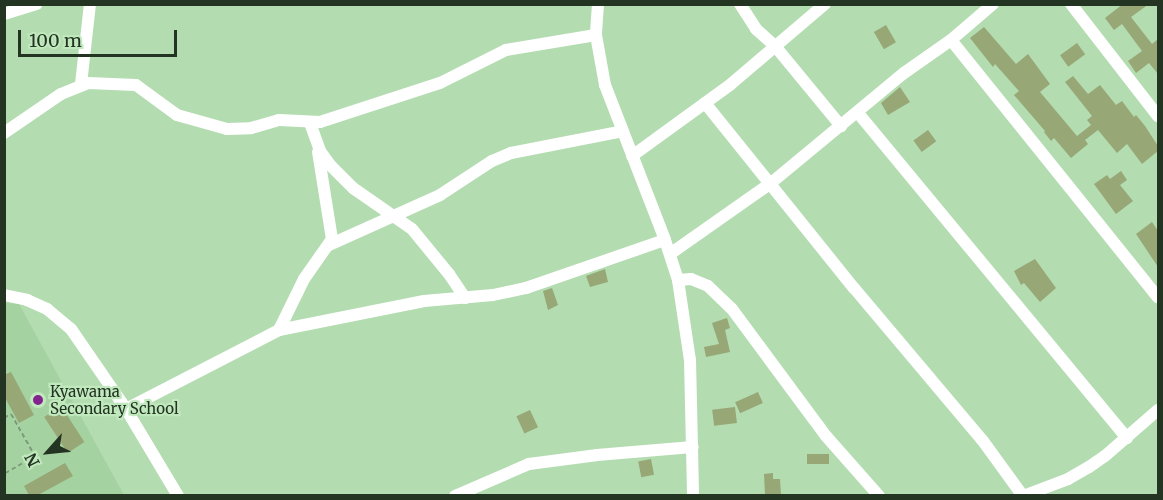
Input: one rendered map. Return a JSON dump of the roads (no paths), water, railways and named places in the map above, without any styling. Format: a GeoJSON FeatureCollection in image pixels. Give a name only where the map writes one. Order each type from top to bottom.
{"type":"FeatureCollection","features":[{"type":"Feature","properties":{"kind":"street"},"geometry":{"type":"LineString","coordinates":[[4,14],[36,4]]}},
{"type":"Feature","properties":{"kind":"street"},"geometry":{"type":"LineString","coordinates":[[81,84],[90,4]]}},
{"type":"Feature","properties":{"kind":"street"},"geometry":{"type":"LineString","coordinates":[[598,4],[596,35],[605,85],[665,240],[678,280],[690,360],[693,495]]}},
{"type":"Feature","properties":{"kind":"street"},"geometry":{"type":"LineString","coordinates":[[740,4],[756,29],[774,46],[841,126]]}},
{"type":"Feature","properties":{"kind":"street"},"geometry":{"type":"LineString","coordinates":[[632,156],[705,103],[825,4]]}},
{"type":"Feature","properties":{"kind":"street"},"geometry":{"type":"LineString","coordinates":[[670,254],[771,183],[904,73],[951,40],[978,9],[993,4]]}},
{"type":"Feature","properties":{"kind":"street"},"geometry":{"type":"LineString","coordinates":[[1071,4],[1158,116]]}},
{"type":"Feature","properties":{"kind":"street"},"geometry":{"type":"LineString","coordinates":[[4,133],[61,94],[81,84],[136,85],[177,115],[227,129],[251,129],[285,120],[310,123],[440,83],[506,50],[596,35]]}},
{"type":"Feature","properties":{"kind":"street"},"geometry":{"type":"LineString","coordinates":[[951,40],[1158,297]]}},
{"type":"Feature","properties":{"kind":"street"},"geometry":{"type":"LineString","coordinates":[[705,103],[861,297],[983,441],[1023,495],[1068,479],[1105,456],[1158,410]]}},
{"type":"Feature","properties":{"kind":"street"},"geometry":{"type":"LineString","coordinates":[[858,113],[1127,438]]}},
{"type":"Feature","properties":{"kind":"street"},"geometry":{"type":"LineString","coordinates":[[279,330],[304,279],[329,245],[332,233],[316,143],[310,123]]}},
{"type":"Feature","properties":{"kind":"street"},"geometry":{"type":"LineString","coordinates":[[329,245],[440,195],[492,161],[511,153],[623,131]]}},
{"type":"Feature","properties":{"kind":"street"},"geometry":{"type":"LineString","coordinates":[[316,143],[325,159],[353,188],[419,237],[465,298]]}},
{"type":"Feature","properties":{"kind":"street"},"geometry":{"type":"LineString","coordinates":[[126,409],[279,330],[424,301],[465,298],[526,288],[665,240]]}},
{"type":"Feature","properties":{"kind":"street"},"geometry":{"type":"LineString","coordinates":[[678,280],[692,279],[708,286],[732,309],[826,436],[879,495]]}},
{"type":"Feature","properties":{"kind":"street"},"geometry":{"type":"LineString","coordinates":[[4,295],[27,300],[47,309],[71,329],[126,409],[178,495]]}},
{"type":"Feature","properties":{"kind":"street"},"geometry":{"type":"LineString","coordinates":[[455,495],[528,464],[597,455],[693,447]]}},
{"type":"Feature","properties":{"kind":"place","name":"Kyawama Secondary School"},"geometry":{"type":"Point","coordinates":[38,400]}}]}
